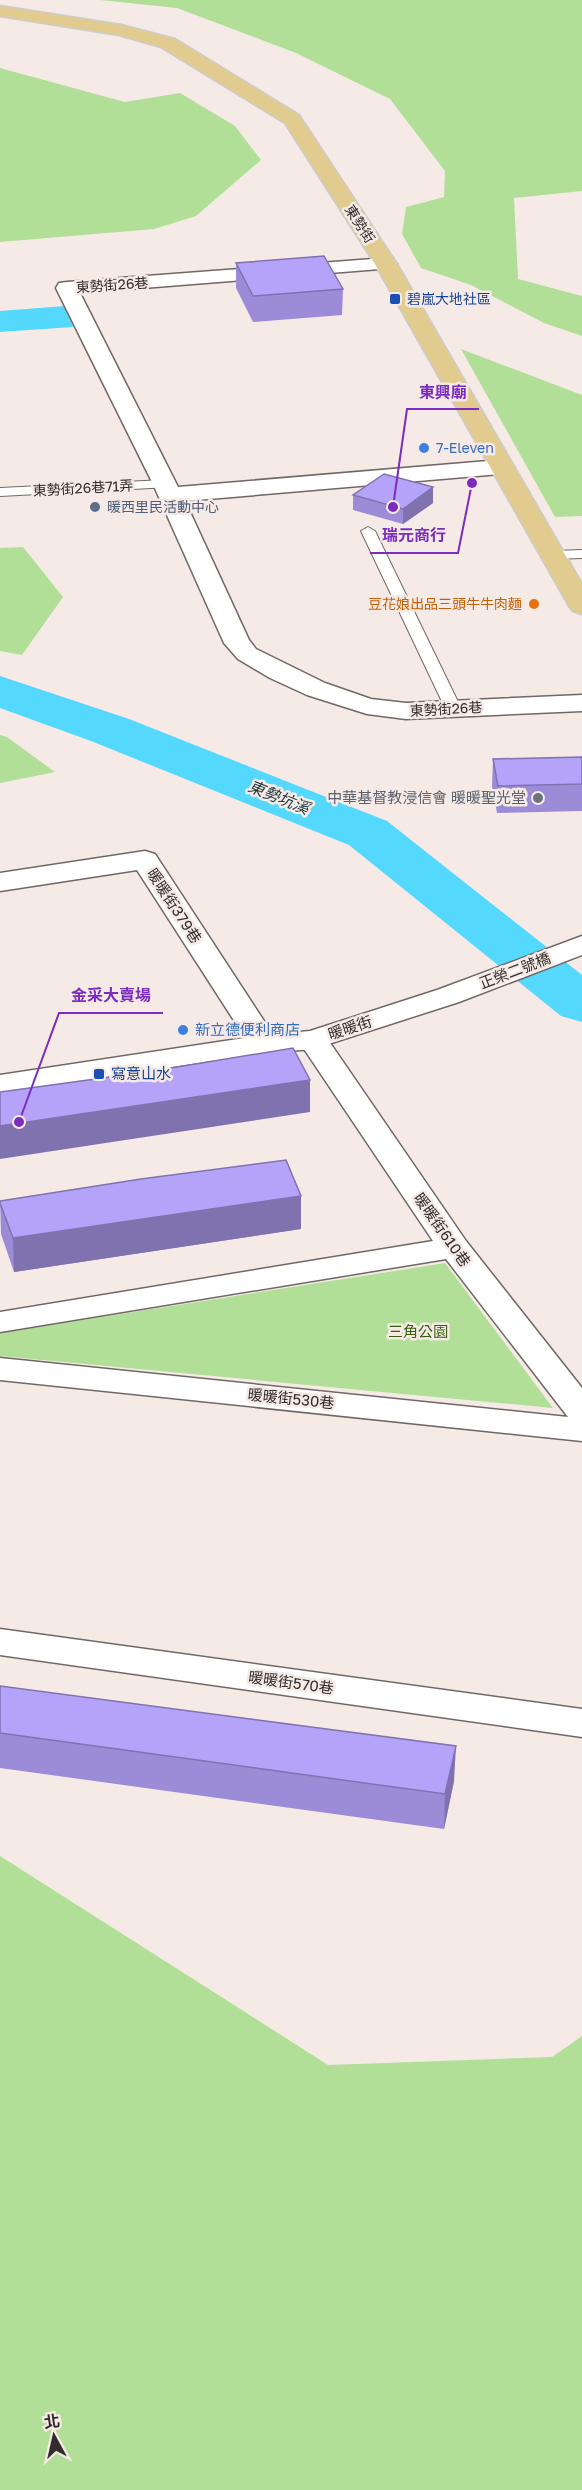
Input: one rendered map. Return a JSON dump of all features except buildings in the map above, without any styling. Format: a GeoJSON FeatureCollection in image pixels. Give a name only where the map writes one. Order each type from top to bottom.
{"type":"FeatureCollection","features":[{"type":"Feature","properties":{"kind":"main road","name":"東勢街"},"geometry":{"type":"LineString","coordinates":[[0,11],[121,30],[168,44],[268,102],[292,119],[386,264],[500,467],[580,598]]}},
{"type":"Feature","properties":{"kind":"street","name":"東勢街26巷"},"geometry":{"type":"LineString","coordinates":[[386,264],[67,288],[168,490],[237,643],[246,654],[316,689],[367,706],[406,711],[582,703]]}},
{"type":"Feature","properties":{"kind":"street"},"geometry":{"type":"LineString","coordinates":[[168,490],[500,467]]}},
{"type":"Feature","properties":{"kind":"street","name":"暖暖街379巷"},"geometry":{"type":"LineString","coordinates":[[0,882],[145,861],[264,1044]]}},
{"type":"Feature","properties":{"kind":"street","name":"正榮二號橋"},"geometry":{"type":"LineString","coordinates":[[448,996],[582,945]]}},
{"type":"Feature","properties":{"kind":"street","name":"暖暖街"},"geometry":{"type":"LineString","coordinates":[[0,1084],[264,1044],[313,1041],[448,996]]}},
{"type":"Feature","properties":{"kind":"street","name":"暖暖街610巷"},"geometry":{"type":"LineString","coordinates":[[313,1041],[454,1248],[582,1412]]}},
{"type":"Feature","properties":{"kind":"street"},"geometry":{"type":"LineString","coordinates":[[0,1322],[454,1248]]}},
{"type":"Feature","properties":{"kind":"street","name":"暖暖街530巷"},"geometry":{"type":"LineString","coordinates":[[0,1368],[582,1430]]}},
{"type":"Feature","properties":{"kind":"street","name":"暖暖街570巷"},"geometry":{"type":"LineString","coordinates":[[0,1642],[582,1724]]}},
{"type":"Feature","properties":{"kind":"lane","name":"東勢街26巷71弄"},"geometry":{"type":"LineString","coordinates":[[0,492],[168,490]]}},
{"type":"Feature","properties":{"kind":"lane"},"geometry":{"type":"LineString","coordinates":[[368,531],[453,708]]}},
{"type":"Feature","properties":{"kind":"lane"},"geometry":{"type":"LineString","coordinates":[[553,555],[582,554]]}},
{"type":"Feature","properties":{"kind":"green space"},"geometry":{"type":"Polygon","coordinates":[[[100,0],[582,0],[582,191],[514,198],[518,279],[582,296],[582,336],[544,323],[471,285],[421,268],[402,234],[406,207],[444,197],[445,171],[390,99],[296,53],[177,8],[100,0]]]}},
{"type":"Feature","properties":{"kind":"green space"},"geometry":{"type":"Polygon","coordinates":[[[0,68],[125,102],[180,93],[235,126],[261,160],[196,216],[154,229],[0,242],[0,68]]]}},
{"type":"Feature","properties":{"kind":"green space"},"geometry":{"type":"Polygon","coordinates":[[[461,349],[582,395],[582,516],[555,517],[461,349]]]}},
{"type":"Feature","properties":{"kind":"green space"},"geometry":{"type":"Polygon","coordinates":[[[23,547],[63,597],[22,655],[0,651],[0,548],[23,547]]]}},
{"type":"Feature","properties":{"kind":"green space"},"geometry":{"type":"Polygon","coordinates":[[[0,735],[7,737],[55,772],[0,783],[0,735]]]}},
{"type":"Feature","properties":{"kind":"green space","name":"三角公園"},"geometry":{"type":"Polygon","coordinates":[[[445,1263],[553,1408],[0,1356],[0,1333],[445,1263]]]}},
{"type":"Feature","properties":{"kind":"green space"},"geometry":{"type":"Polygon","coordinates":[[[0,1856],[328,2065],[552,2057],[582,2036],[582,2490],[0,2490],[0,1856]]]}},
{"type":"Feature","properties":{"kind":"water"},"geometry":{"type":"Polygon","coordinates":[[[65,306],[73,327],[0,332],[0,311],[65,306]]]}},
{"type":"Feature","properties":{"kind":"waterway","name":"東勢坑溪"},"geometry":{"type":"LineString","coordinates":[[0,691],[110,730],[368,833],[582,1004]]}},
{"type":"Feature","properties":{"kind":"place","name":"碧嵐大地社區"},"geometry":{"type":"Point","coordinates":[395,299]}},
{"type":"Feature","properties":{"kind":"place","name":"7-Eleven"},"geometry":{"type":"Point","coordinates":[424,448]}},
{"type":"Feature","properties":{"kind":"place","name":"瑞元商行"},"geometry":{"type":"Point","coordinates":[472,483]}},
{"type":"Feature","properties":{"kind":"place","name":"暖西里民活動中心"},"geometry":{"type":"Point","coordinates":[95,507]}},
{"type":"Feature","properties":{"kind":"place","name":"東興廟"},"geometry":{"type":"Point","coordinates":[393,507]}},
{"type":"Feature","properties":{"kind":"place","name":"豆花娘出品三頭牛牛肉麵"},"geometry":{"type":"Point","coordinates":[534,604]}},
{"type":"Feature","properties":{"kind":"place","name":"中華基督教浸信會 暖暖聖光堂"},"geometry":{"type":"Point","coordinates":[538,798]}},
{"type":"Feature","properties":{"kind":"place","name":"新立德便利商店"},"geometry":{"type":"Point","coordinates":[183,1030]}},
{"type":"Feature","properties":{"kind":"place","name":"寫意山水"},"geometry":{"type":"Point","coordinates":[99,1074]}},
{"type":"Feature","properties":{"kind":"place","name":"金采大賣場"},"geometry":{"type":"Point","coordinates":[19,1122]}}]}
